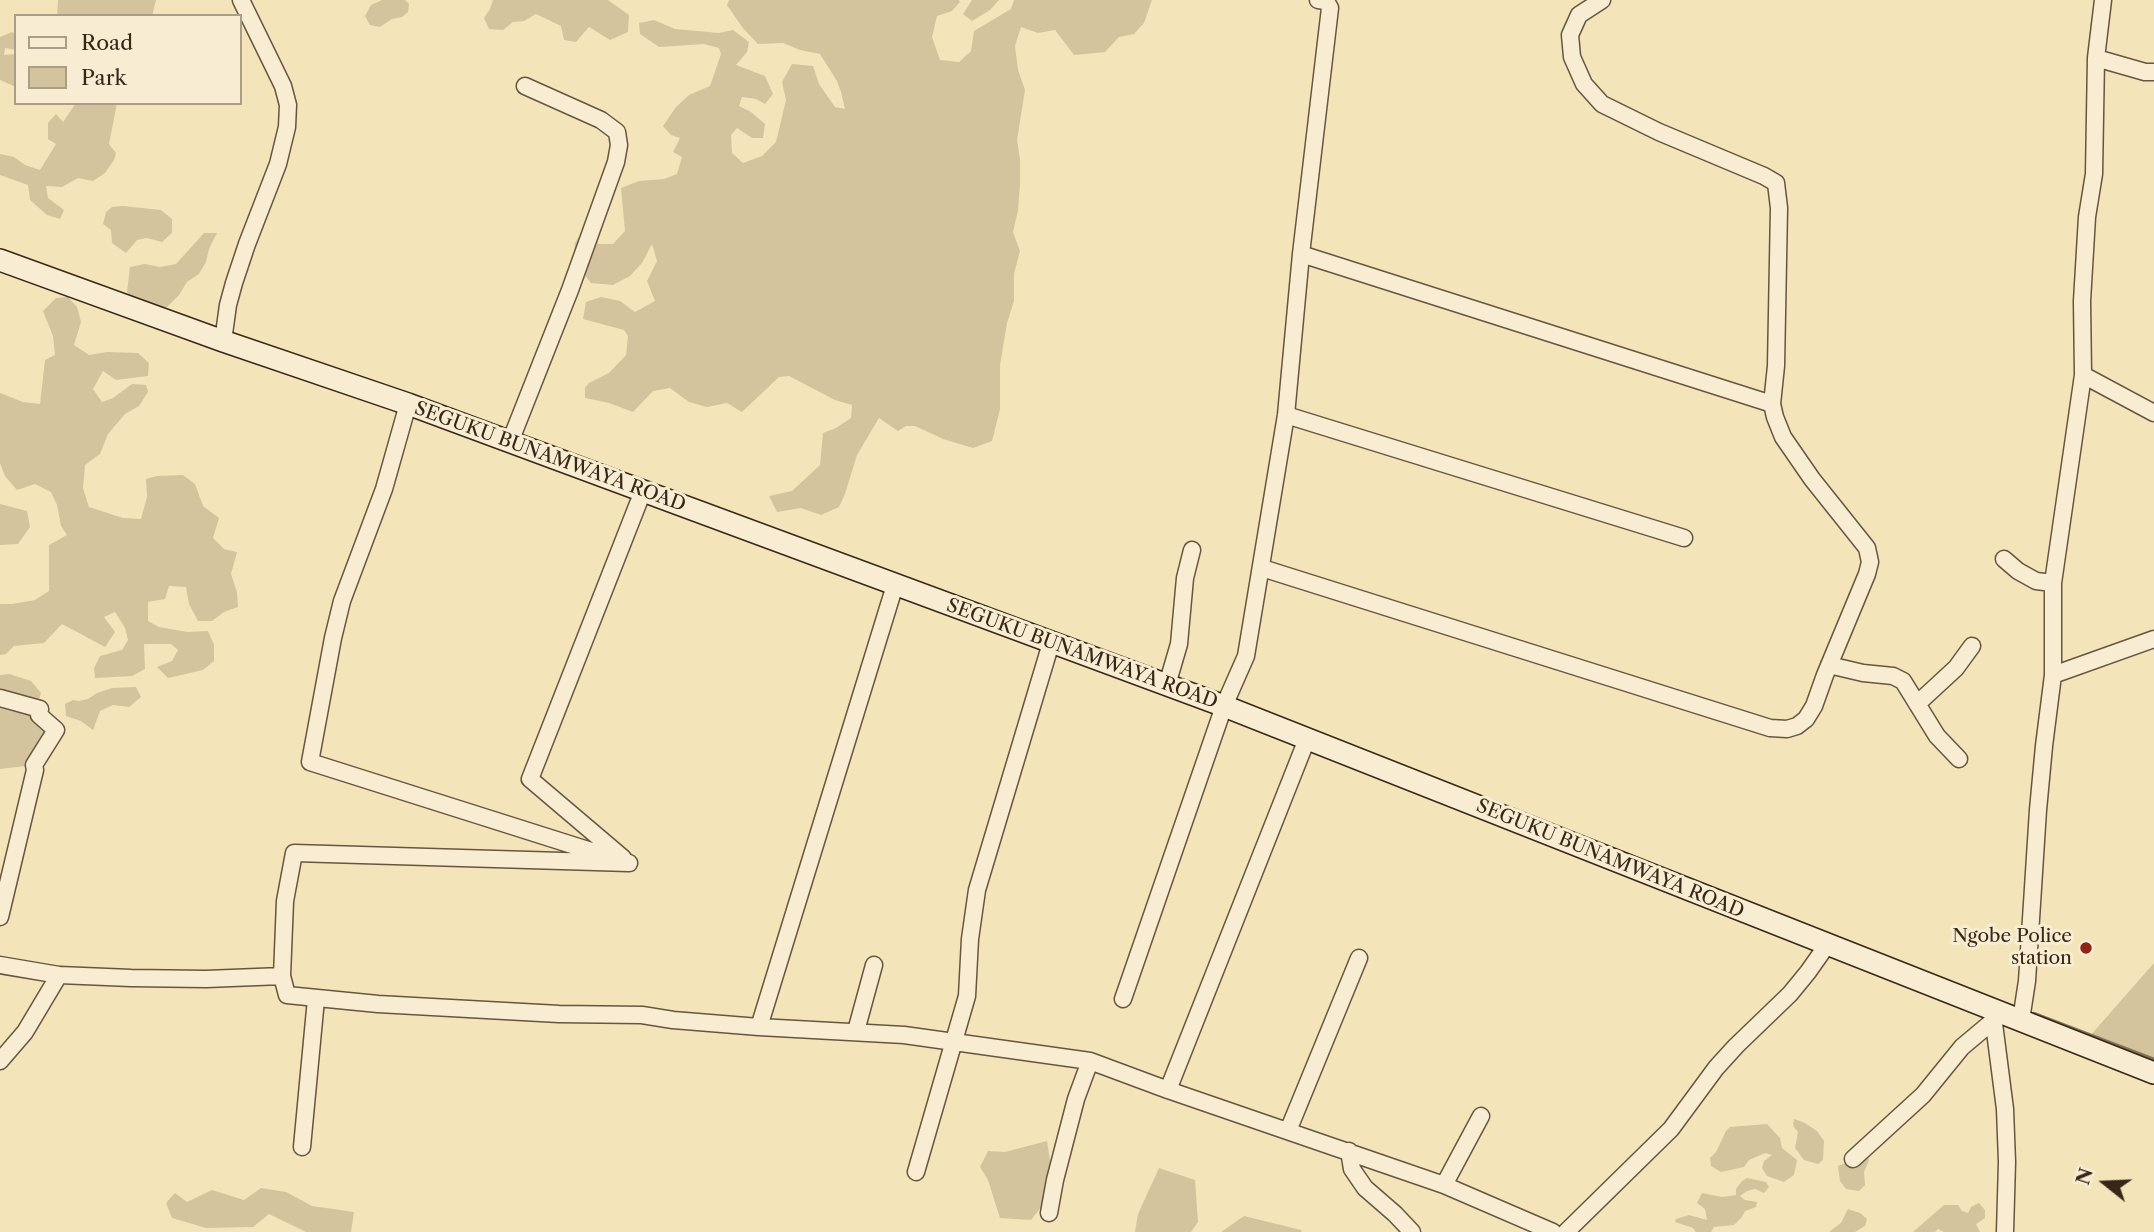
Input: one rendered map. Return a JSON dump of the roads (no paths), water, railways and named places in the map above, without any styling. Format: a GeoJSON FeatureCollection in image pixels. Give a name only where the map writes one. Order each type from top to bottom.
{"type":"FeatureCollection","features":[{"type":"Feature","properties":{"kind":"main road","name":"SEGUKU BUNAMWAYA ROAD"},"geometry":{"type":"LineString","coordinates":[[0,260],[223,341],[408,404],[1224,706],[1826,945],[1992,1015],[2021,1020],[2154,1073]]}},
{"type":"Feature","properties":{"kind":"street"},"geometry":{"type":"LineString","coordinates":[[223,341],[231,294],[278,164],[287,127],[288,105],[283,86],[241,0]]}},
{"type":"Feature","properties":{"kind":"street"},"geometry":{"type":"LineString","coordinates":[[1123,999],[1224,706],[1246,656],[1286,415],[1301,254],[1330,8],[1326,1],[1318,0]]}},
{"type":"Feature","properties":{"kind":"street"},"geometry":{"type":"LineString","coordinates":[[1262,568],[1770,728],[1787,729],[1797,726],[1806,719],[1814,706],[1870,562],[1867,548],[1812,478],[1783,437],[1774,417],[1772,404],[1777,337],[1779,208],[1776,183],[1602,104],[1580,75],[1572,57],[1570,35],[1579,15],[1602,0]]}},
{"type":"Feature","properties":{"kind":"street"},"geometry":{"type":"LineString","coordinates":[[2021,1020],[2027,981],[2042,759],[2053,675],[2053,583],[2083,375],[2081,300],[2087,217],[2094,174],[2096,58],[2103,0]]}},
{"type":"Feature","properties":{"kind":"street"},"geometry":{"type":"LineString","coordinates":[[2096,58],[2145,72],[2154,72]]}},
{"type":"Feature","properties":{"kind":"street"},"geometry":{"type":"LineString","coordinates":[[510,442],[616,162],[619,145],[617,132],[601,120],[525,86]]}},
{"type":"Feature","properties":{"kind":"street"},"geometry":{"type":"LineString","coordinates":[[1301,254],[1772,404]]}},
{"type":"Feature","properties":{"kind":"street"},"geometry":{"type":"LineString","coordinates":[[2083,375],[2154,413]]}},
{"type":"Feature","properties":{"kind":"street"},"geometry":{"type":"LineString","coordinates":[[408,404],[384,489],[342,601],[310,762],[629,863]]}},
{"type":"Feature","properties":{"kind":"street"},"geometry":{"type":"LineString","coordinates":[[1286,415],[1684,538]]}},
{"type":"Feature","properties":{"kind":"street"},"geometry":{"type":"LineString","coordinates":[[629,863],[530,779],[643,491]]}},
{"type":"Feature","properties":{"kind":"street"},"geometry":{"type":"LineString","coordinates":[[1167,685],[1179,644],[1185,578],[1192,550]]}},
{"type":"Feature","properties":{"kind":"street"},"geometry":{"type":"LineString","coordinates":[[2004,559],[2036,581],[2053,583]]}},
{"type":"Feature","properties":{"kind":"street"},"geometry":{"type":"LineString","coordinates":[[759,1027],[895,585]]}},
{"type":"Feature","properties":{"kind":"street"},"geometry":{"type":"LineString","coordinates":[[2053,675],[2154,639]]}},
{"type":"Feature","properties":{"kind":"street"},"geometry":{"type":"LineString","coordinates":[[916,1172],[967,996],[970,939],[978,890],[1051,643]]}},
{"type":"Feature","properties":{"kind":"street"},"geometry":{"type":"LineString","coordinates":[[1917,704],[1956,668],[1972,646]]}},
{"type":"Feature","properties":{"kind":"street"},"geometry":{"type":"LineString","coordinates":[[1829,665],[1863,673],[1893,676],[1903,681],[1937,736],[1959,759]]}},
{"type":"Feature","properties":{"kind":"street"},"geometry":{"type":"LineString","coordinates":[[0,698],[40,709],[39,715],[56,730],[34,765],[0,917]]}},
{"type":"Feature","properties":{"kind":"street"},"geometry":{"type":"LineString","coordinates":[[1168,1090],[1307,739]]}},
{"type":"Feature","properties":{"kind":"street"},"geometry":{"type":"LineString","coordinates":[[629,863],[294,853],[285,901],[282,976],[287,995],[559,1014],[642,1015],[759,1027],[904,1035],[1090,1062],[1444,1185],[1553,1232]]}},
{"type":"Feature","properties":{"kind":"street"},"geometry":{"type":"LineString","coordinates":[[1566,1232],[1671,1129],[1716,1068],[1790,993],[1826,945]]}},
{"type":"Feature","properties":{"kind":"street"},"geometry":{"type":"LineString","coordinates":[[1288,1131],[1359,958]]}},
{"type":"Feature","properties":{"kind":"street"},"geometry":{"type":"LineString","coordinates":[[3,963],[59,975],[206,979],[282,976]]}},
{"type":"Feature","properties":{"kind":"street"},"geometry":{"type":"LineString","coordinates":[[856,1031],[874,965]]}},
{"type":"Feature","properties":{"kind":"street"},"geometry":{"type":"LineString","coordinates":[[0,1061],[25,1032],[59,975]]}},
{"type":"Feature","properties":{"kind":"street"},"geometry":{"type":"LineString","coordinates":[[302,1147],[316,999]]}},
{"type":"Feature","properties":{"kind":"street"},"geometry":{"type":"LineString","coordinates":[[1853,1159],[1923,1095],[1992,1015]]}},
{"type":"Feature","properties":{"kind":"street"},"geometry":{"type":"LineString","coordinates":[[1992,1015],[2005,1110],[2005,1232]]}},
{"type":"Feature","properties":{"kind":"street"},"geometry":{"type":"LineString","coordinates":[[1049,1213],[1076,1100],[1090,1062]]}},
{"type":"Feature","properties":{"kind":"street"},"geometry":{"type":"LineString","coordinates":[[1444,1185],[1481,1116]]}},
{"type":"Feature","properties":{"kind":"street"},"geometry":{"type":"LineString","coordinates":[[1349,1152],[1352,1169],[1365,1188],[1412,1232]]}},
{"type":"Feature","properties":{"kind":"waterway"},"geometry":{"type":"LineString","coordinates":[[2034,1014],[2154,1060]]}},
{"type":"Feature","properties":{"kind":"place","name":"Ngobe Police station"},"geometry":{"type":"Point","coordinates":[2086,948]}}]}
